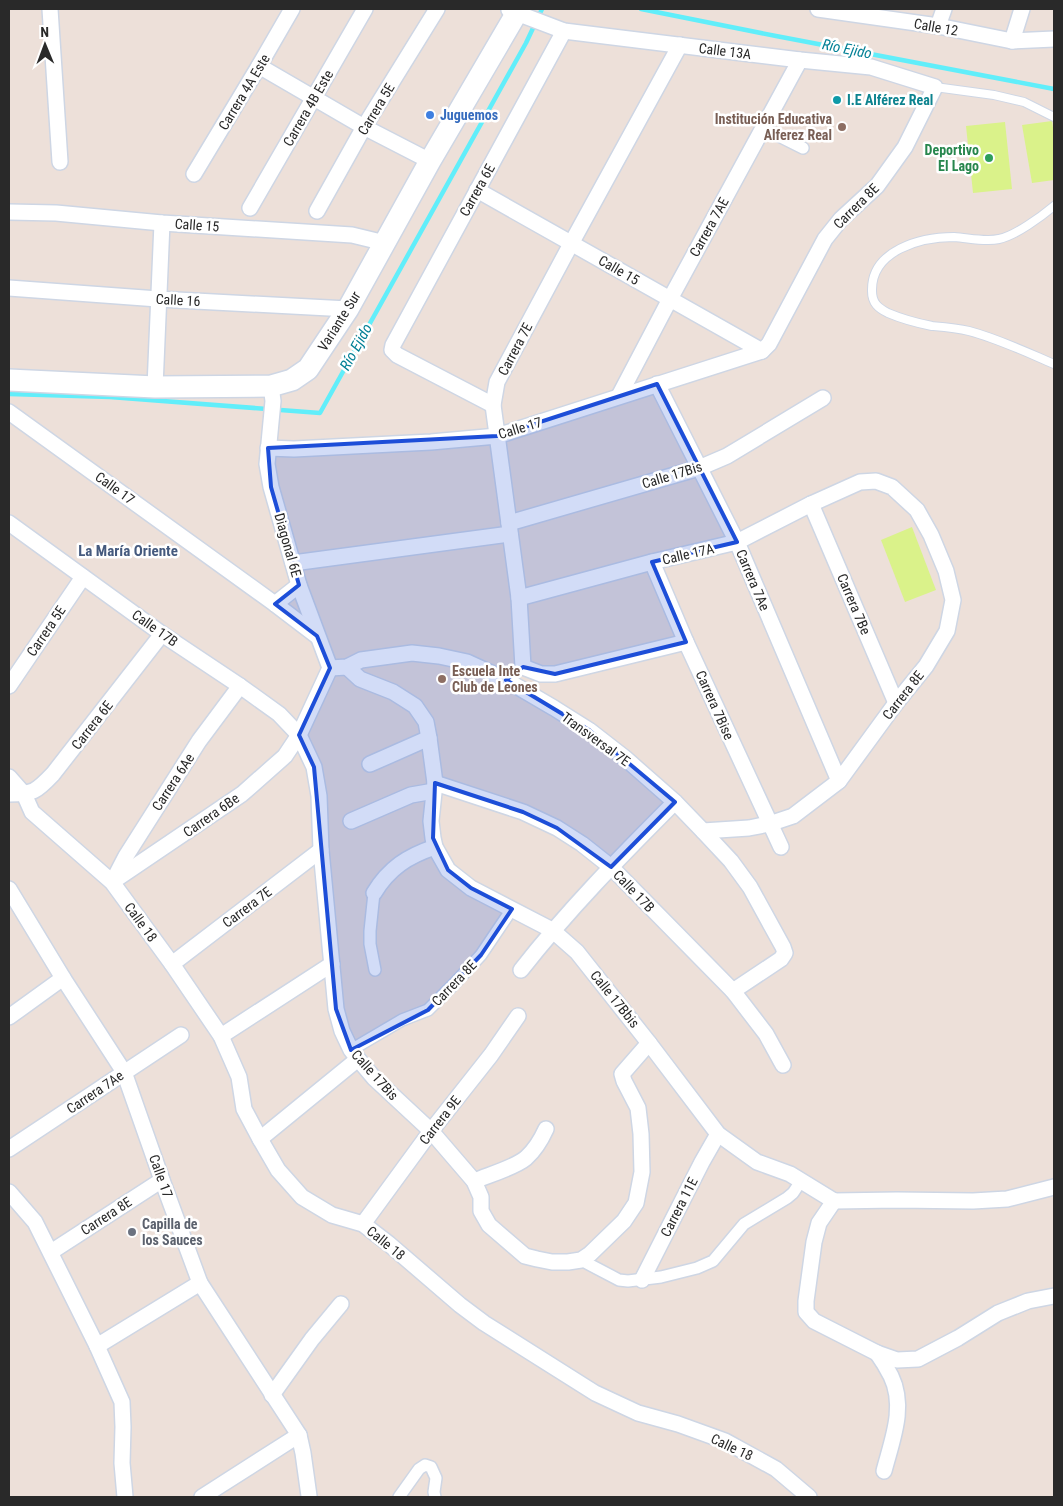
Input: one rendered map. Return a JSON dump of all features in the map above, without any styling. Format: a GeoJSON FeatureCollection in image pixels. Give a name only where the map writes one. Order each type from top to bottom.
{"type":"FeatureCollection","features":[{"type":"Feature","properties":{"kind":"main road","name":"Variante Sur"},"geometry":{"type":"LineString","coordinates":[[9,380],[272,394],[308,369],[348,310],[430,160],[518,12]]}},
{"type":"Feature","properties":{"kind":"street"},"geometry":{"type":"LineString","coordinates":[[50,9],[60,162]]}},
{"type":"Feature","properties":{"kind":"street","name":"Carrera 4A Este"},"geometry":{"type":"LineString","coordinates":[[194,174],[292,9]]}},
{"type":"Feature","properties":{"kind":"street","name":"Carrera 4B Este"},"geometry":{"type":"LineString","coordinates":[[250,208],[365,9]]}},
{"type":"Feature","properties":{"kind":"street","name":"Carrera 5E"},"geometry":{"type":"LineString","coordinates":[[317,211],[364,127],[437,9]]}},
{"type":"Feature","properties":{"kind":"street","name":"Calle 12"},"geometry":{"type":"LineString","coordinates":[[818,9],[858,12],[1012,41],[1054,39]]}},
{"type":"Feature","properties":{"kind":"street"},"geometry":{"type":"LineString","coordinates":[[938,26],[944,9]]}},
{"type":"Feature","properties":{"kind":"street"},"geometry":{"type":"LineString","coordinates":[[1012,41],[1022,9]]}},
{"type":"Feature","properties":{"kind":"street","name":"Calle 13A"},"geometry":{"type":"LineString","coordinates":[[518,12],[564,31],[871,67],[935,87]]}},
{"type":"Feature","properties":{"kind":"street","name":"Carrera 6E"},"geometry":{"type":"LineString","coordinates":[[492,405],[397,355],[392,350],[564,31]]}},
{"type":"Feature","properties":{"kind":"street","name":"Carrera 7E"},"geometry":{"type":"LineString","coordinates":[[523,667],[519,598],[492,405],[497,382],[680,45]]}},
{"type":"Feature","properties":{"kind":"street","name":"Carrera 7AE"},"geometry":{"type":"LineString","coordinates":[[619,396],[800,60]]}},
{"type":"Feature","properties":{"kind":"street"},"geometry":{"type":"LineString","coordinates":[[259,66],[364,127],[430,160]]}},
{"type":"Feature","properties":{"kind":"street","name":"Carrera 8E"},"geometry":{"type":"LineString","coordinates":[[762,351],[770,344],[825,239],[841,219],[877,186],[905,147],[935,87]]}},
{"type":"Feature","properties":{"kind":"street"},"geometry":{"type":"LineString","coordinates":[[763,128],[803,148]]}},
{"type":"Feature","properties":{"kind":"street","name":"Calle 15"},"geometry":{"type":"LineString","coordinates":[[477,190],[762,351]]}},
{"type":"Feature","properties":{"kind":"street","name":"Calle 15"},"geometry":{"type":"LineString","coordinates":[[9,212],[56,213],[162,223],[352,235],[385,243]]}},
{"type":"Feature","properties":{"kind":"street"},"geometry":{"type":"LineString","coordinates":[[155,387],[162,223]]}},
{"type":"Feature","properties":{"kind":"street","name":"Calle 16"},"geometry":{"type":"LineString","coordinates":[[9,288],[158,300],[348,310]]}},
{"type":"Feature","properties":{"kind":"street","name":"Calle 17"},"geometry":{"type":"LineString","coordinates":[[268,448],[314,448],[431,442],[497,436],[762,351]]}},
{"type":"Feature","properties":{"kind":"street","name":"Carrera 7Ae"},"geometry":{"type":"LineString","coordinates":[[657,384],[737,542],[839,781]]}},
{"type":"Feature","properties":{"kind":"street","name":"Diagonal 6E"},"geometry":{"type":"LineString","coordinates":[[272,394],[267,464],[271,487],[299,585],[330,668]]}},
{"type":"Feature","properties":{"kind":"street","name":"Calle 17Bis"},"geometry":{"type":"LineString","coordinates":[[293,563],[510,529],[699,468],[727,456],[823,398]]}},
{"type":"Feature","properties":{"kind":"street","name":"Calle 17"},"geometry":{"type":"LineString","coordinates":[[9,412],[276,604],[317,636]]}},
{"type":"Feature","properties":{"kind":"street","name":"Carrera 8E"},"geometry":{"type":"LineString","coordinates":[[704,831],[749,828],[793,816],[839,781],[896,703],[926,666],[947,631],[952,600],[946,571],[931,535],[917,510],[892,487],[876,481]]}},
{"type":"Feature","properties":{"kind":"street","name":"Calle 17A"},"geometry":{"type":"LineString","coordinates":[[519,598],[652,562],[737,542],[811,504],[860,482],[876,481]]}},
{"type":"Feature","properties":{"kind":"street","name":"Carrera 7Be"},"geometry":{"type":"LineString","coordinates":[[811,504],[896,703]]}},
{"type":"Feature","properties":{"kind":"street","name":"Calle 17B"},"geometry":{"type":"LineString","coordinates":[[9,523],[162,634],[240,686],[278,714],[300,735]]}},
{"type":"Feature","properties":{"kind":"street","name":"Carrera 7Bise"},"geometry":{"type":"LineString","coordinates":[[652,562],[686,642],[781,847]]}},
{"type":"Feature","properties":{"kind":"street","name":"Carrera 5E"},"geometry":{"type":"LineString","coordinates":[[9,686],[83,577]]}},
{"type":"Feature","properties":{"kind":"street"},"geometry":{"type":"LineString","coordinates":[[276,604],[299,585]]}},
{"type":"Feature","properties":{"kind":"street","name":"Carrera 6E"},"geometry":{"type":"LineString","coordinates":[[16,794],[33,792],[40,788],[53,774],[162,634]]}},
{"type":"Feature","properties":{"kind":"street"},"geometry":{"type":"LineString","coordinates":[[506,680],[523,667],[541,674],[555,674],[686,642]]}},
{"type":"Feature","properties":{"kind":"street","name":"Transversal 7E"},"geometry":{"type":"LineString","coordinates":[[330,668],[347,667],[361,660],[412,653],[467,662],[506,680],[589,730],[625,758],[675,802],[732,861],[750,887],[785,954],[781,959],[733,991]]}},
{"type":"Feature","properties":{"kind":"street","name":"Calle 17Bbis"},"geometry":{"type":"LineString","coordinates":[[347,667],[360,679],[393,692],[415,706],[426,722],[435,787],[431,821],[435,847],[448,870],[471,888],[552,930],[577,952],[718,1134],[758,1162],[790,1174],[834,1202]]}},
{"type":"Feature","properties":{"kind":"street","name":"Carrera 6Be"},"geometry":{"type":"LineString","coordinates":[[112,882],[242,794],[285,756],[300,735],[330,668]]}},
{"type":"Feature","properties":{"kind":"street","name":"Carrera 6Ae"},"geometry":{"type":"LineString","coordinates":[[112,882],[126,856],[199,741],[240,686]]}},
{"type":"Feature","properties":{"kind":"street","name":"Calle 17Bis"},"geometry":{"type":"LineString","coordinates":[[300,735],[314,767],[336,1009],[342,1031],[355,1054],[374,1078],[431,1132],[474,1181],[481,1197],[481,1211],[489,1225],[525,1256],[552,1262],[581,1260]]}},
{"type":"Feature","properties":{"kind":"street"},"geometry":{"type":"LineString","coordinates":[[370,764],[429,738]]}},
{"type":"Feature","properties":{"kind":"street","name":"Calle 18"},"geometry":{"type":"LineString","coordinates":[[9,777],[16,794],[32,812],[112,882],[172,964],[221,1036],[238,1077],[244,1109],[260,1140],[278,1170],[302,1198],[332,1215],[363,1224],[389,1244],[460,1306],[595,1393],[638,1413],[678,1424],[725,1442],[776,1469],[809,1497]]}},
{"type":"Feature","properties":{"kind":"street"},"geometry":{"type":"LineString","coordinates":[[350,821],[435,787]]}},
{"type":"Feature","properties":{"kind":"street","name":"Calle 17B"},"geometry":{"type":"LineString","coordinates":[[435,787],[514,809],[532,816],[557,828],[582,844],[611,867],[733,991],[766,1034],[784,1064]]}},
{"type":"Feature","properties":{"kind":"street"},"geometry":{"type":"LineString","coordinates":[[521,970],[552,930],[675,802]]}},
{"type":"Feature","properties":{"kind":"street"},"geometry":{"type":"LineString","coordinates":[[375,970],[370,944],[374,893],[401,862],[417,853],[435,847]]}},
{"type":"Feature","properties":{"kind":"street","name":"Carrera 7E"},"geometry":{"type":"LineString","coordinates":[[172,964],[321,850]]}},
{"type":"Feature","properties":{"kind":"street","name":"Calle 17"},"geometry":{"type":"LineString","coordinates":[[9,889],[63,978],[124,1072],[200,1282],[298,1435],[303,1452],[309,1497]]}},
{"type":"Feature","properties":{"kind":"street","name":"Carrera 8E"},"geometry":{"type":"LineString","coordinates":[[260,1140],[355,1054],[402,1020],[428,1010],[481,955],[512,909]]}},
{"type":"Feature","properties":{"kind":"street"},"geometry":{"type":"LineString","coordinates":[[221,1036],[332,964]]}},
{"type":"Feature","properties":{"kind":"street"},"geometry":{"type":"LineString","coordinates":[[9,1017],[63,978]]}},
{"type":"Feature","properties":{"kind":"street","name":"Carrera 9E"},"geometry":{"type":"LineString","coordinates":[[363,1224],[431,1132],[492,1055],[518,1016]]}},
{"type":"Feature","properties":{"kind":"street","name":"Carrera 7Ae"},"geometry":{"type":"LineString","coordinates":[[9,1149],[181,1035]]}},
{"type":"Feature","properties":{"kind":"street"},"geometry":{"type":"LineString","coordinates":[[649,1043],[622,1074],[638,1108],[641,1134],[642,1172],[636,1203],[624,1221],[590,1254],[581,1260],[619,1280],[642,1280],[697,1268],[713,1261],[744,1224],[787,1198],[801,1181]]}},
{"type":"Feature","properties":{"kind":"street"},"geometry":{"type":"LineString","coordinates":[[474,1181],[525,1159],[539,1143],[546,1129]]}},
{"type":"Feature","properties":{"kind":"street","name":"Carrera 11E"},"geometry":{"type":"LineString","coordinates":[[642,1280],[718,1134]]}},
{"type":"Feature","properties":{"kind":"street","name":"Carrera 8E"},"geometry":{"type":"LineString","coordinates":[[51,1252],[162,1180]]}},
{"type":"Feature","properties":{"kind":"street"},"geometry":{"type":"LineString","coordinates":[[1054,1187],[1007,1199],[834,1202],[819,1223],[814,1242],[806,1312],[814,1321],[877,1353],[897,1360],[918,1359],[958,1338],[998,1313],[1028,1301],[1054,1296]]}},
{"type":"Feature","properties":{"kind":"street"},"geometry":{"type":"LineString","coordinates":[[9,1192],[35,1222],[97,1346],[122,1402],[124,1497]]}},
{"type":"Feature","properties":{"kind":"street"},"geometry":{"type":"LineString","coordinates":[[97,1346],[200,1282]]}},
{"type":"Feature","properties":{"kind":"street"},"geometry":{"type":"LineString","coordinates":[[272,1395],[312,1339],[341,1304]]}},
{"type":"Feature","properties":{"kind":"street"},"geometry":{"type":"LineString","coordinates":[[877,1353],[892,1378],[898,1403],[898,1417],[884,1471]]}},
{"type":"Feature","properties":{"kind":"street"},"geometry":{"type":"LineString","coordinates":[[202,1497],[298,1435]]}},
{"type":"Feature","properties":{"kind":"street"},"geometry":{"type":"LineString","coordinates":[[400,1497],[419,1469],[426,1465],[432,1467],[436,1478],[436,1497]]}},
{"type":"Feature","properties":{"kind":"lane"},"geometry":{"type":"LineString","coordinates":[[935,87],[994,95],[1024,102],[1054,117]]}},
{"type":"Feature","properties":{"kind":"lane"},"geometry":{"type":"LineString","coordinates":[[1054,206],[1015,233],[999,239],[984,240],[953,237],[922,240],[893,252],[875,272],[872,280],[872,299],[876,305],[887,313],[905,320],[969,331],[1007,344],[1054,364]]}},
{"type":"Feature","properties":{"kind":"highlighted area"},"geometry":{"type":"Polygon","coordinates":[[[657,384],[737,542],[652,562],[686,642],[555,674],[523,667],[506,680],[589,730],[675,802],[611,867],[557,828],[523,812],[435,783],[433,838],[448,870],[471,888],[512,909],[481,955],[428,1010],[351,1050],[336,1009],[314,767],[299,735],[330,668],[317,636],[275,604],[299,585],[271,487],[268,448],[497,436],[657,384]]]}},
{"type":"Feature","properties":{"kind":"green space"},"geometry":{"type":"Polygon","coordinates":[[[1052,121],[1054,134],[1054,180],[1032,183],[1022,125],[1052,121]]]}},
{"type":"Feature","properties":{"kind":"green space","name":"Deportivo El Lago"},"geometry":{"type":"Polygon","coordinates":[[[1005,122],[1012,189],[973,193],[966,126],[1005,122]]]}},
{"type":"Feature","properties":{"kind":"green space"},"geometry":{"type":"Polygon","coordinates":[[[912,527],[936,590],[905,602],[881,540],[912,527]]]}},
{"type":"Feature","properties":{"kind":"waterway","name":"Río Ejido"},"geometry":{"type":"LineString","coordinates":[[9,394],[110,397],[320,413],[526,43],[542,9]]}},
{"type":"Feature","properties":{"kind":"waterway","name":"Río Ejido"},"geometry":{"type":"LineString","coordinates":[[641,9],[1054,89]]}},
{"type":"Feature","properties":{"kind":"place","name":"I.E Alférez Real"},"geometry":{"type":"Point","coordinates":[837,100]}},
{"type":"Feature","properties":{"kind":"place","name":"Juguemos"},"geometry":{"type":"Point","coordinates":[430,115]}},
{"type":"Feature","properties":{"kind":"place","name":"Institución Educativa Alferez Real"},"geometry":{"type":"Point","coordinates":[842,127]}},
{"type":"Feature","properties":{"kind":"place","name":"Deportivo El Lago"},"geometry":{"type":"Point","coordinates":[989,158]}},
{"type":"Feature","properties":{"kind":"place","name":"Escuela Inte Club de Leones"},"geometry":{"type":"Point","coordinates":[442,679]}},
{"type":"Feature","properties":{"kind":"place","name":"Capilla de los Sauces"},"geometry":{"type":"Point","coordinates":[132,1232]}},
{"type":"Feature","properties":{"kind":"district","name":"La María Oriente"},"geometry":{"type":"Point","coordinates":[128,551]}}]}
